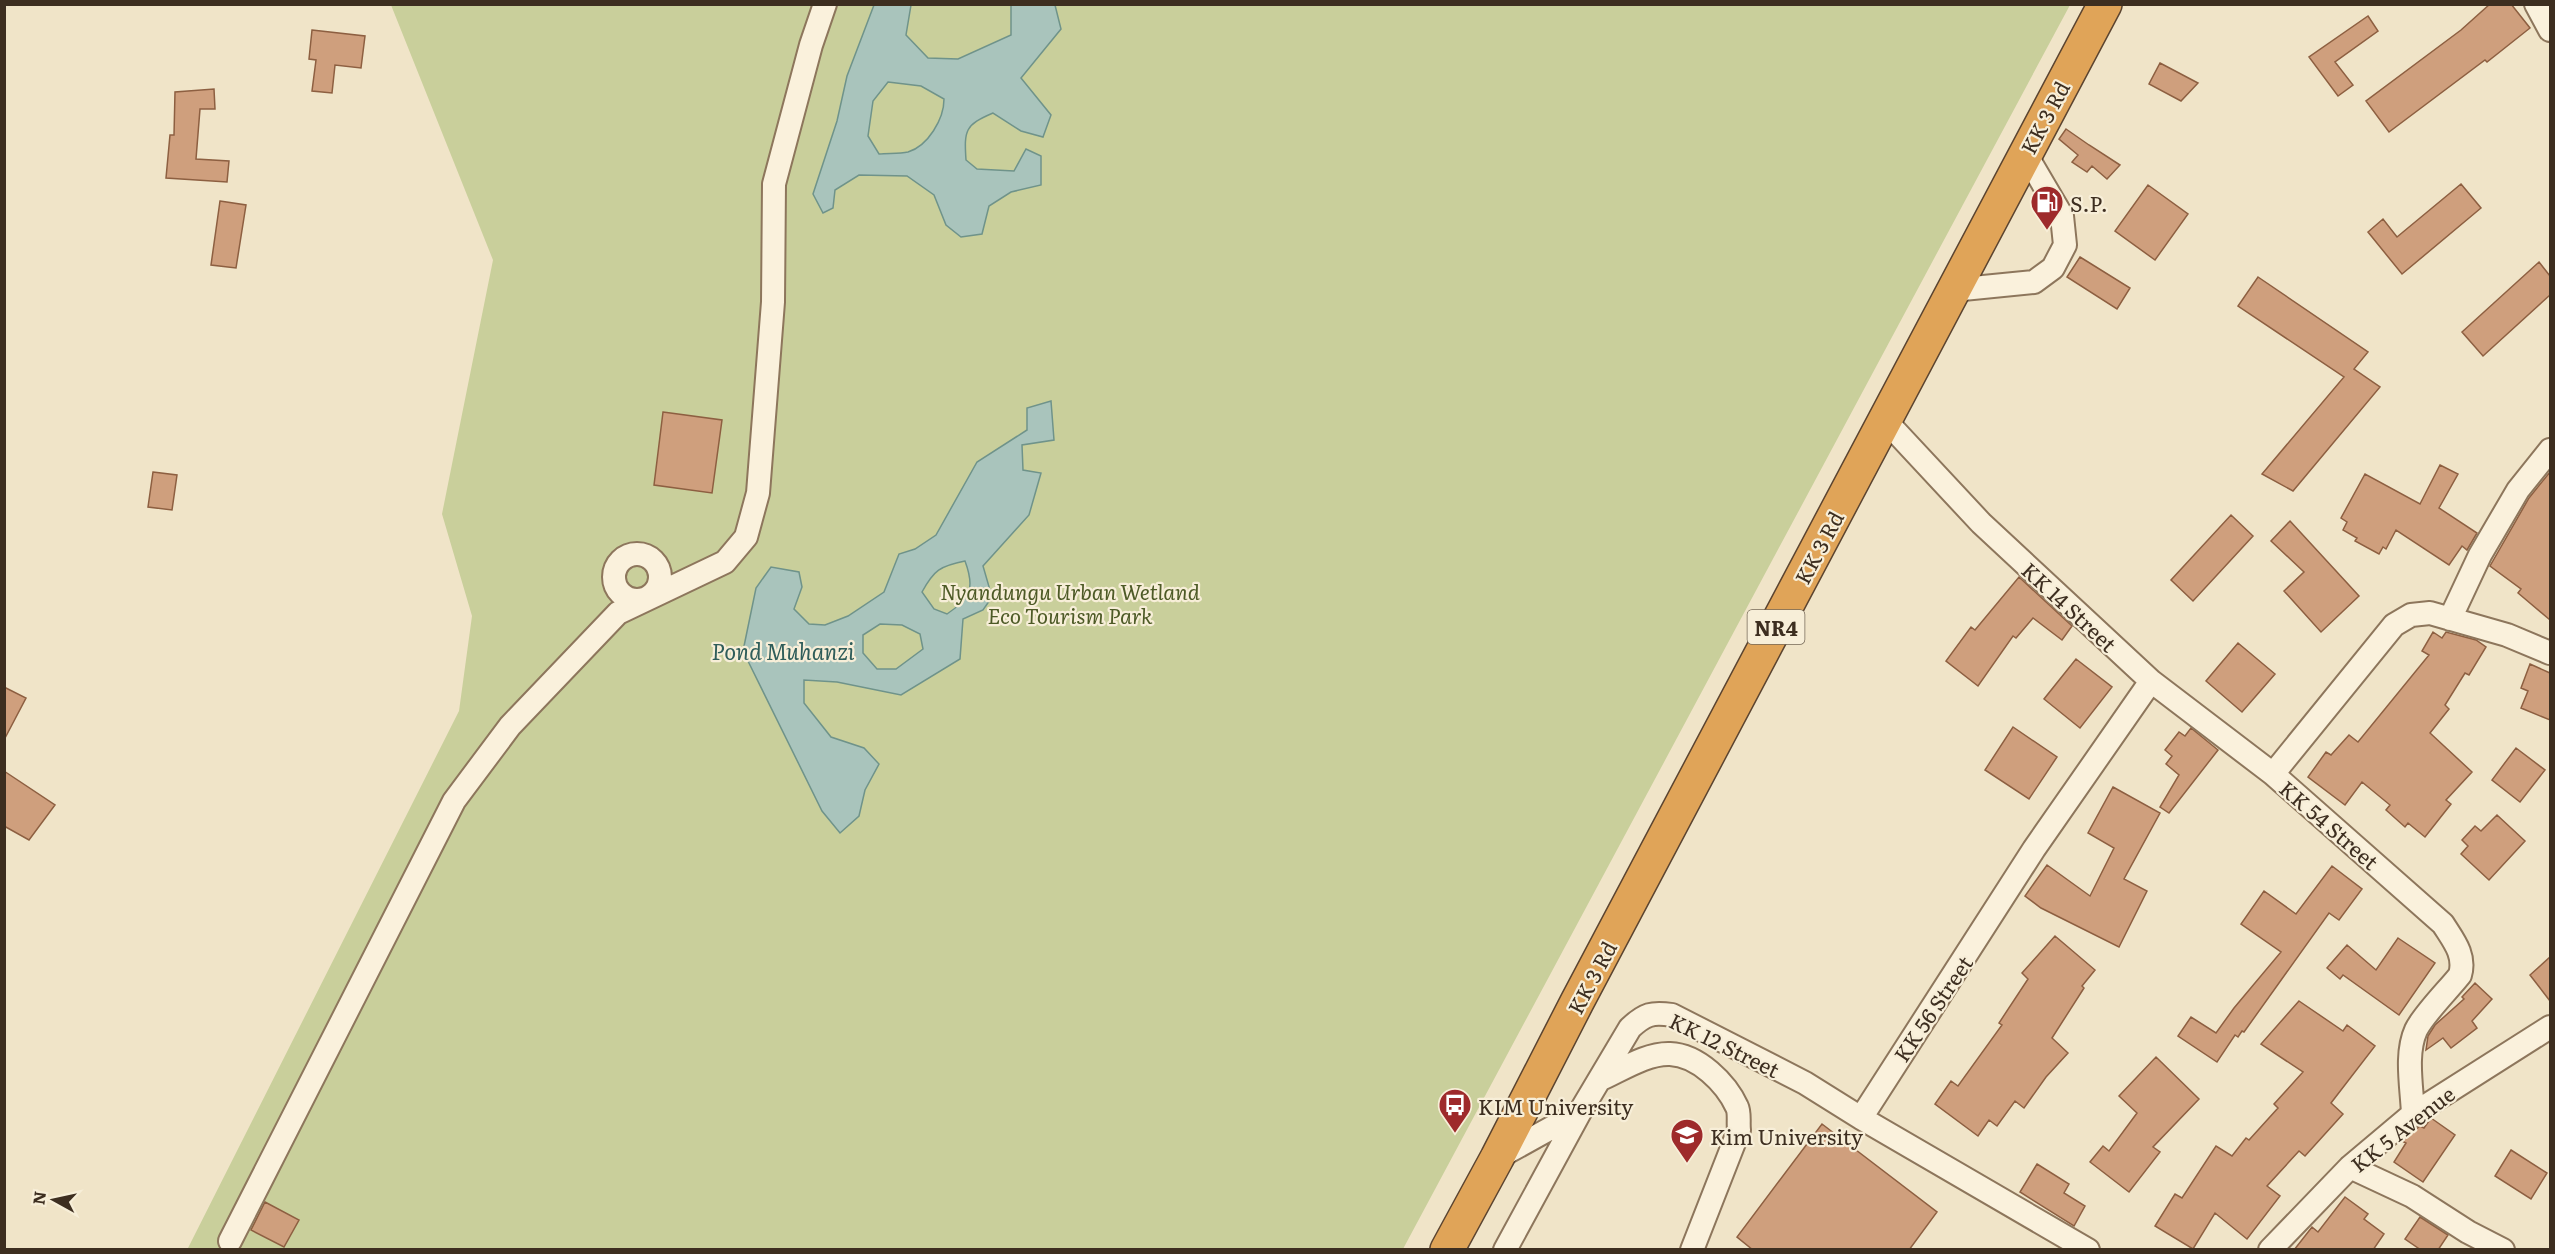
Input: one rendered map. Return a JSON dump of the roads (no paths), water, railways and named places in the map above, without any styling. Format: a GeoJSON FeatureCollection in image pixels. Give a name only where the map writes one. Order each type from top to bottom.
{"type":"FeatureCollection","features":[{"type":"Feature","properties":{"kind":"highway","name":"KK 3 Rd"},"geometry":{"type":"LineString","coordinates":[[1446,1250],[1497,1158],[1577,1002],[2105,4]]}},
{"type":"Feature","properties":{"kind":"street"},"geometry":{"type":"LineString","coordinates":[[230,1242],[454,801],[510,726],[618,613],[725,562],[746,537],[758,493],[760,469],[773,302],[774,184],[811,45],[825,4]]}},
{"type":"Feature","properties":{"kind":"street"},"geometry":{"type":"LineString","coordinates":[[2536,4],[2550,30]]}},
{"type":"Feature","properties":{"kind":"street"},"geometry":{"type":"LineString","coordinates":[[1953,290],[2034,282],[2053,268],[2065,245],[2062,216],[2025,153]]}},
{"type":"Feature","properties":{"kind":"street","name":"KK 14 Street"},"geometry":{"type":"LineString","coordinates":[[1885,420],[1981,523],[2151,681],[2273,774]]}},
{"type":"Feature","properties":{"kind":"street"},"geometry":{"type":"LineString","coordinates":[[2450,619],[2480,555],[2518,490],[2550,450]]}},
{"type":"Feature","properties":{"kind":"street","name":"KK 54 Street"},"geometry":{"type":"LineString","coordinates":[[2413,1114],[2411,1072],[2416,1029],[2460,975],[2463,965],[2460,952],[2443,924],[2273,774],[2394,625],[2411,615],[2430,613],[2507,635],[2550,653]]}},
{"type":"Feature","properties":{"kind":"street","name":"KK 56 Street"},"geometry":{"type":"LineString","coordinates":[[1861,1118],[2034,849],[2151,681]]}},
{"type":"Feature","properties":{"kind":"street","name":"KK 12 Street"},"geometry":{"type":"LineString","coordinates":[[1505,1250],[1580,1112],[1630,1028],[1641,1018],[1657,1012],[1672,1015],[1784,1073],[1861,1118]]}},
{"type":"Feature","properties":{"kind":"street","name":"KK 5 Avenue"},"geometry":{"type":"LineString","coordinates":[[2270,1250],[2350,1167],[2413,1114],[2550,1027]]}},
{"type":"Feature","properties":{"kind":"street"},"geometry":{"type":"LineString","coordinates":[[1599,1080],[1652,1057],[1670,1054],[1689,1059],[1707,1070],[1724,1085],[1738,1109],[1739,1130],[1692,1250]]}},
{"type":"Feature","properties":{"kind":"street"},"geometry":{"type":"LineString","coordinates":[[1497,1158],[1580,1112]]}},
{"type":"Feature","properties":{"kind":"street"},"geometry":{"type":"LineString","coordinates":[[1861,1118],[2078,1247]]}},
{"type":"Feature","properties":{"kind":"street"},"geometry":{"type":"LineString","coordinates":[[2350,1167],[2412,1196],[2468,1232],[2502,1250]]}},
{"type":"Feature","properties":{"kind":"water"},"geometry":{"type":"Polygon","coordinates":[[[874,5],[911,5],[906,35],[928,58],[958,59],[1011,35],[1011,5],[1055,5],[1061,29],[1021,78],[1051,115],[1043,137],[1021,131],[993,113],[972,125],[965,142],[966,160],[977,169],[1014,171],[1026,149],[1041,156],[1041,185],[1011,192],[989,206],[982,234],[961,237],[946,225],[934,195],[907,176],[859,175],[835,190],[833,208],[823,213],[813,194],[837,121],[847,76],[874,5]],[[888,82],[873,101],[868,136],[879,154],[908,152],[922,144],[934,131],[941,115],[944,99],[921,86],[888,82]]]}},
{"type":"Feature","properties":{"kind":"water","name":"Pond Muhanzi"},"geometry":{"type":"Polygon","coordinates":[[[1051,401],[1054,440],[1022,445],[1023,470],[1041,473],[1029,515],[983,566],[992,597],[983,610],[963,619],[960,659],[901,695],[837,682],[804,680],[804,703],[831,737],[864,748],[879,764],[865,790],[859,816],[840,833],[822,811],[743,651],[756,588],[771,567],[799,572],[802,587],[794,609],[809,624],[825,625],[848,616],[884,592],[899,554],[915,549],[936,535],[977,462],[1027,430],[1027,408],[1051,401]],[[965,561],[939,570],[926,585],[922,592],[934,609],[947,614],[966,597],[969,592],[970,578],[965,561]],[[880,624],[863,635],[863,653],[877,669],[896,669],[923,649],[920,634],[902,625],[880,624]]]}},
{"type":"Feature","properties":{"kind":"place","name":"S.P."},"geometry":{"type":"Point","coordinates":[2047,231]}},
{"type":"Feature","properties":{"kind":"place","name":"KIM University"},"geometry":{"type":"Point","coordinates":[1455,1134]}},
{"type":"Feature","properties":{"kind":"place","name":"Kim University"},"geometry":{"type":"Point","coordinates":[1687,1164]}},
{"type":"Feature","properties":{"kind":"park label","name":"Nyandungu Urban Wetland Eco Tourism Park"},"geometry":{"type":"Point","coordinates":[1070,602]}}]}
